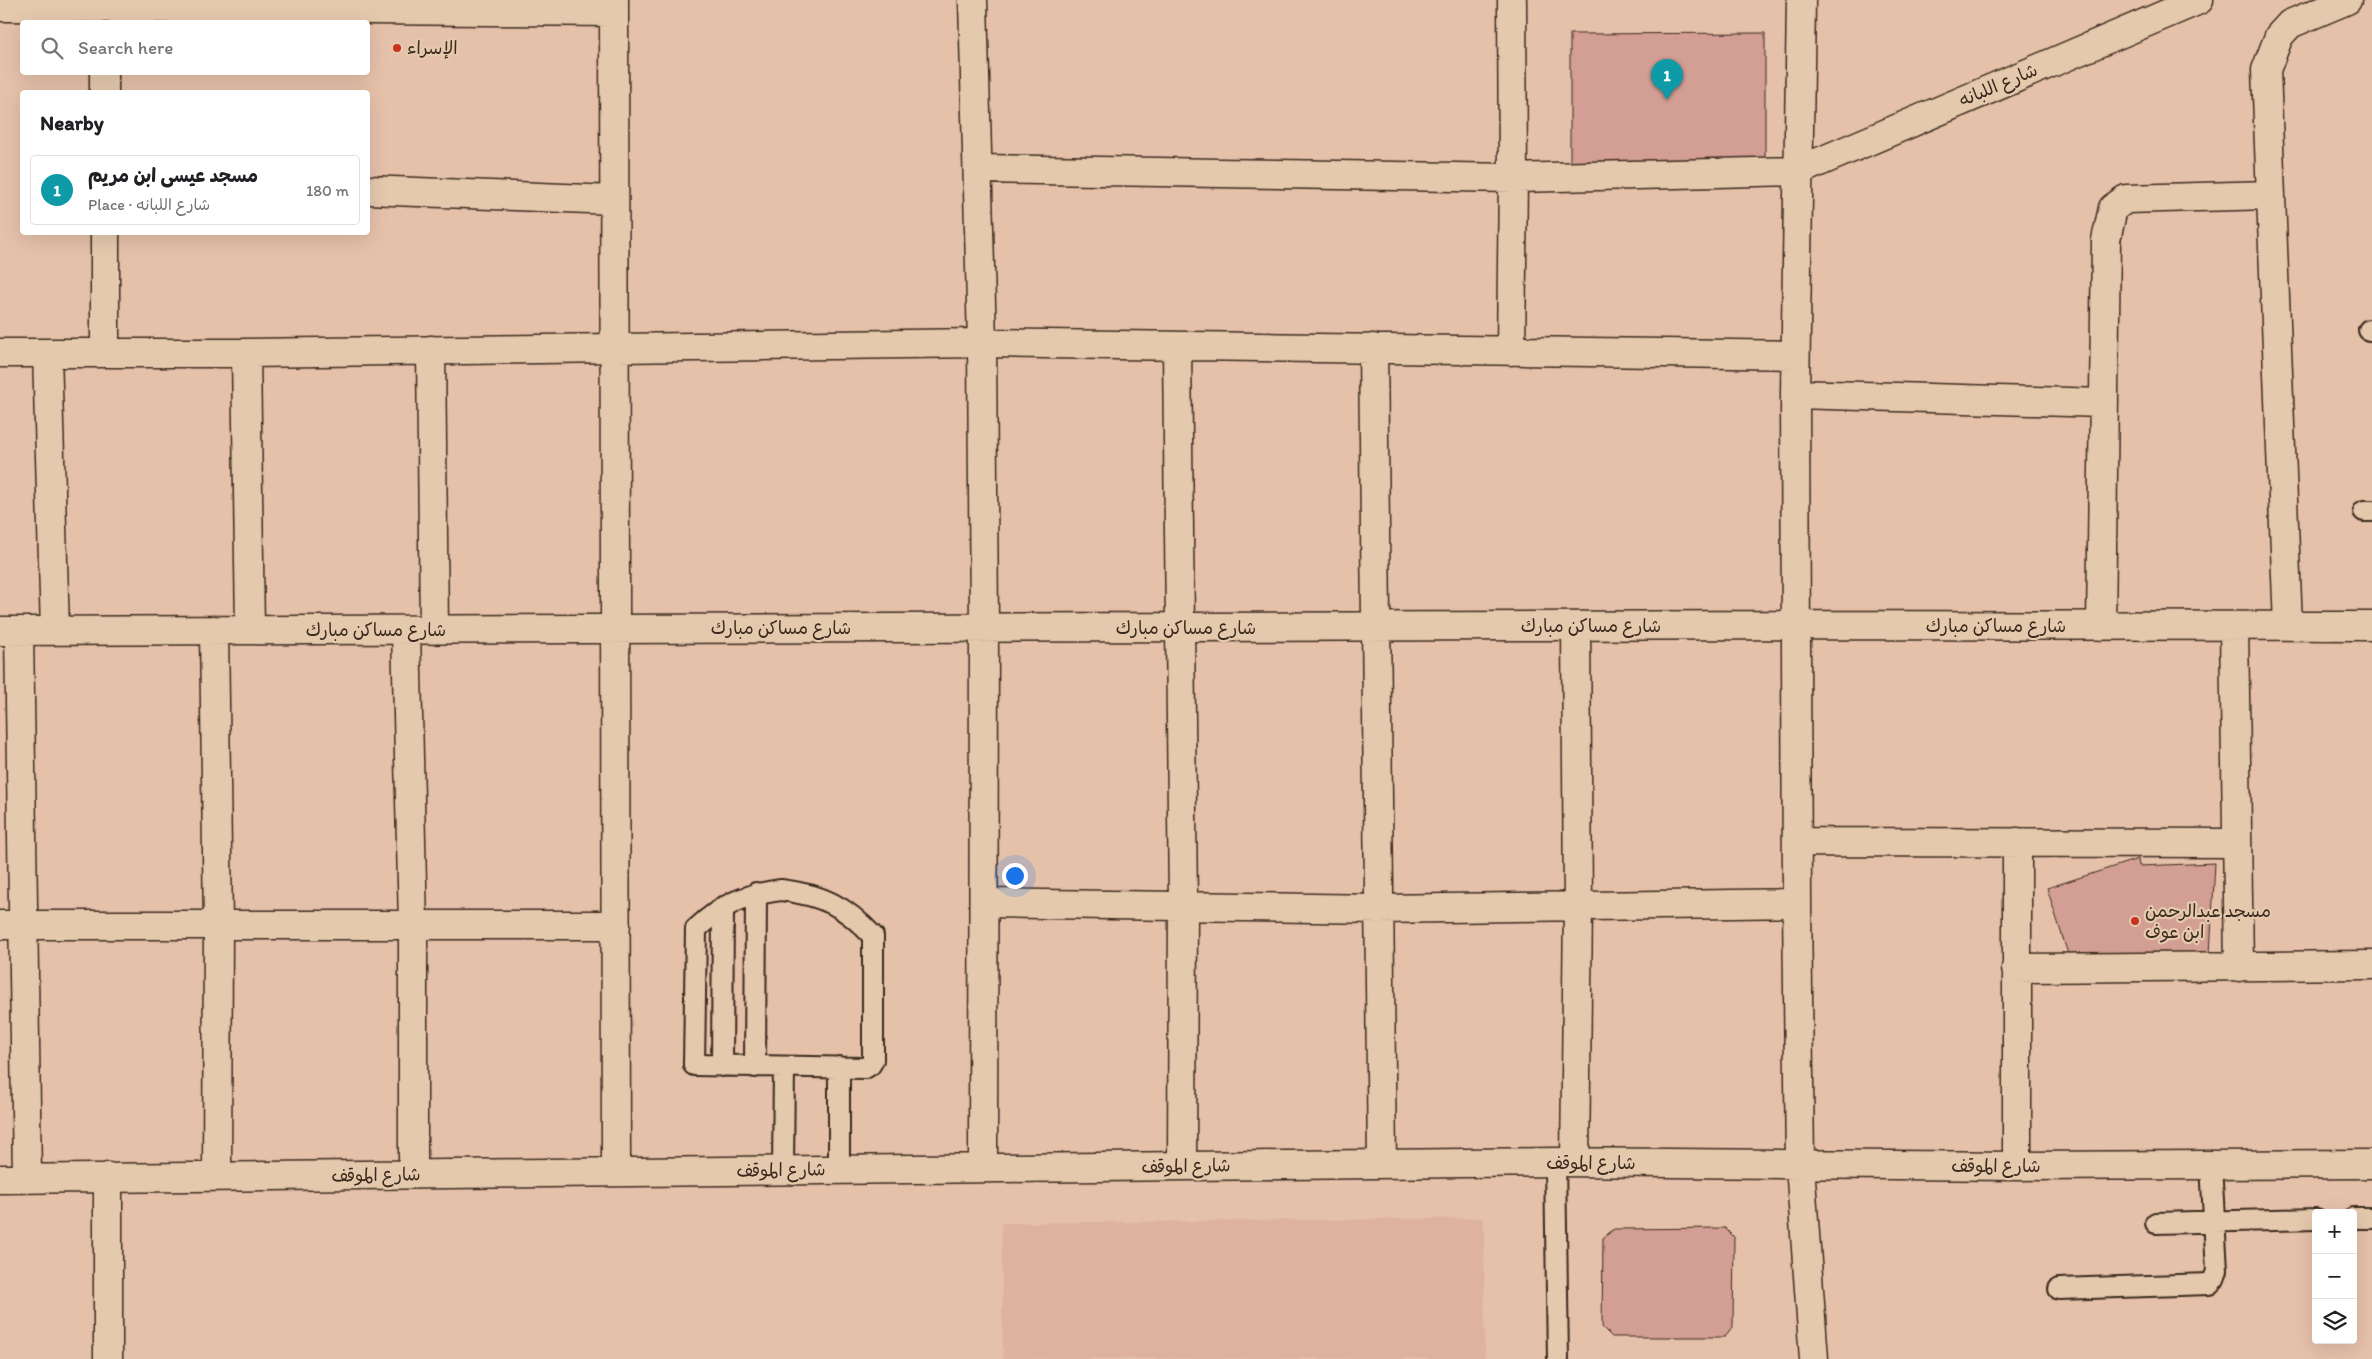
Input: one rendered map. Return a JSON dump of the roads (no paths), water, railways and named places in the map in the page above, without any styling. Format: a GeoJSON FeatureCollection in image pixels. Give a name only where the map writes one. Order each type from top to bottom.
{"type":"FeatureCollection","features":[{"type":"Feature","properties":{"kind":"street"},"geometry":{"type":"LineString","coordinates":[[973,0],[982,343],[984,627],[983,1168]]}},
{"type":"Feature","properties":{"kind":"street"},"geometry":{"type":"LineString","coordinates":[[1511,351],[1513,178],[1512,0]]}},
{"type":"Feature","properties":{"kind":"street"},"geometry":{"type":"LineString","coordinates":[[1801,0],[1795,356],[1797,904],[1800,1165],[1814,1359]]}},
{"type":"Feature","properties":{"kind":"street","name":"شارع اللبانه"},"geometry":{"type":"LineString","coordinates":[[1798,171],[2146,10],[2199,0]]}},
{"type":"Feature","properties":{"kind":"street"},"geometry":{"type":"LineString","coordinates":[[2288,626],[2266,70],[2279,36],[2290,24],[2347,0]]}},
{"type":"Feature","properties":{"kind":"street"},"geometry":{"type":"LineString","coordinates":[[0,7],[103,10],[614,6],[616,1172]]}},
{"type":"Feature","properties":{"kind":"street"},"geometry":{"type":"LineString","coordinates":[[104,75],[104,90]]}},
{"type":"Feature","properties":{"kind":"street"},"geometry":{"type":"LineString","coordinates":[[978,169],[1513,178],[1798,171]]}},
{"type":"Feature","properties":{"kind":"street"},"geometry":{"type":"LineString","coordinates":[[370,190],[614,200]]}},
{"type":"Feature","properties":{"kind":"street"},"geometry":{"type":"LineString","coordinates":[[2101,626],[2106,240],[2113,208],[2126,199],[2271,195]]}},
{"type":"Feature","properties":{"kind":"street"},"geometry":{"type":"LineString","coordinates":[[105,235],[106,353]]}},
{"type":"Feature","properties":{"kind":"street"},"geometry":{"type":"LineString","coordinates":[[0,353],[246,353],[982,343],[1795,356]]}},
{"type":"Feature","properties":{"kind":"street"},"geometry":{"type":"LineString","coordinates":[[1177,346],[1183,905],[1182,1166]]}},
{"type":"Feature","properties":{"kind":"street"},"geometry":{"type":"LineString","coordinates":[[1373,348],[1382,1164]]}},
{"type":"Feature","properties":{"kind":"street"},"geometry":{"type":"LineString","coordinates":[[431,350],[434,630]]}},
{"type":"Feature","properties":{"kind":"street"},"geometry":{"type":"LineString","coordinates":[[47,353],[56,631]]}},
{"type":"Feature","properties":{"kind":"street"},"geometry":{"type":"LineString","coordinates":[[246,353],[250,630]]}},
{"type":"Feature","properties":{"kind":"street"},"geometry":{"type":"LineString","coordinates":[[1795,394],[2104,403]]}},
{"type":"Feature","properties":{"kind":"street","name":"شارع مساكن مبارك"},"geometry":{"type":"LineString","coordinates":[[9,631],[1795,625],[2372,626]]}},
{"type":"Feature","properties":{"kind":"street"},"geometry":{"type":"LineString","coordinates":[[1565,1162],[1578,906],[1576,626]]}},
{"type":"Feature","properties":{"kind":"street"},"geometry":{"type":"LineString","coordinates":[[2234,626],[2239,966]]}},
{"type":"Feature","properties":{"kind":"street"},"geometry":{"type":"LineString","coordinates":[[214,630],[218,926],[217,1176]]}},
{"type":"Feature","properties":{"kind":"street"},"geometry":{"type":"LineString","coordinates":[[406,630],[413,926],[413,1174]]}},
{"type":"Feature","properties":{"kind":"street"},"geometry":{"type":"LineString","coordinates":[[9,631],[12,925],[27,1178]]}},
{"type":"Feature","properties":{"kind":"street"},"geometry":{"type":"LineString","coordinates":[[1797,842],[2237,843]]}},
{"type":"Feature","properties":{"kind":"street"},"geometry":{"type":"LineString","coordinates":[[2017,842],[2017,1166]]}},
{"type":"Feature","properties":{"kind":"street"},"geometry":{"type":"LineString","coordinates":[[984,903],[1379,908],[1797,904]]}},
{"type":"Feature","properties":{"kind":"street"},"geometry":{"type":"LineString","coordinates":[[12,925],[616,925]]}},
{"type":"Feature","properties":{"kind":"street"},"geometry":{"type":"LineString","coordinates":[[2016,968],[2372,966]]}},
{"type":"Feature","properties":{"kind":"street","name":"شارع الموقف"},"geometry":{"type":"LineString","coordinates":[[0,1179],[1565,1162],[2017,1166],[2372,1164]]}},
{"type":"Feature","properties":{"kind":"street"},"geometry":{"type":"LineString","coordinates":[[108,1177],[108,1359]]}},
{"type":"Feature","properties":{"kind":"lane"},"geometry":{"type":"LineString","coordinates":[[782,890],[808,893],[833,902],[855,917],[873,936],[873,1060],[870,1065],[865,1068],[694,1065],[696,929],[723,907],[756,893],[782,890]]}},
{"type":"Feature","properties":{"kind":"lane"},"geometry":{"type":"LineString","coordinates":[[755,1066],[756,893]]}},
{"type":"Feature","properties":{"kind":"lane"},"geometry":{"type":"LineString","coordinates":[[722,1066],[723,907]]}},
{"type":"Feature","properties":{"kind":"lane"},"geometry":{"type":"LineString","coordinates":[[783,1170],[784,1067]]}},
{"type":"Feature","properties":{"kind":"lane"},"geometry":{"type":"LineString","coordinates":[[839,1067],[839,1169]]}},
{"type":"Feature","properties":{"kind":"lane"},"geometry":{"type":"LineString","coordinates":[[1558,1359],[1565,1162]]}},
{"type":"Feature","properties":{"kind":"lane"},"geometry":{"type":"LineString","coordinates":[[2059,1289],[2209,1284],[2214,1279],[2217,1271],[2211,1165]]}},
{"type":"Feature","properties":{"kind":"lane"},"geometry":{"type":"LineString","coordinates":[[2357,1218],[2372,1218]]}},
{"type":"Feature","properties":{"kind":"lane"},"geometry":{"type":"LineString","coordinates":[[2156,1223],[2312,1219]]}},
{"type":"Feature","properties":{"kind":"place","name":"الإسراء"},"geometry":{"type":"Point","coordinates":[397,48]}},
{"type":"Feature","properties":{"kind":"place","name":"مسجد عيسى ابن مريم"},"geometry":{"type":"Point","coordinates":[1667,100]}},
{"type":"Feature","properties":{"kind":"place","name":"مسجد عبدالرحمن ابن عوف"},"geometry":{"type":"Point","coordinates":[2135,921]}}]}
